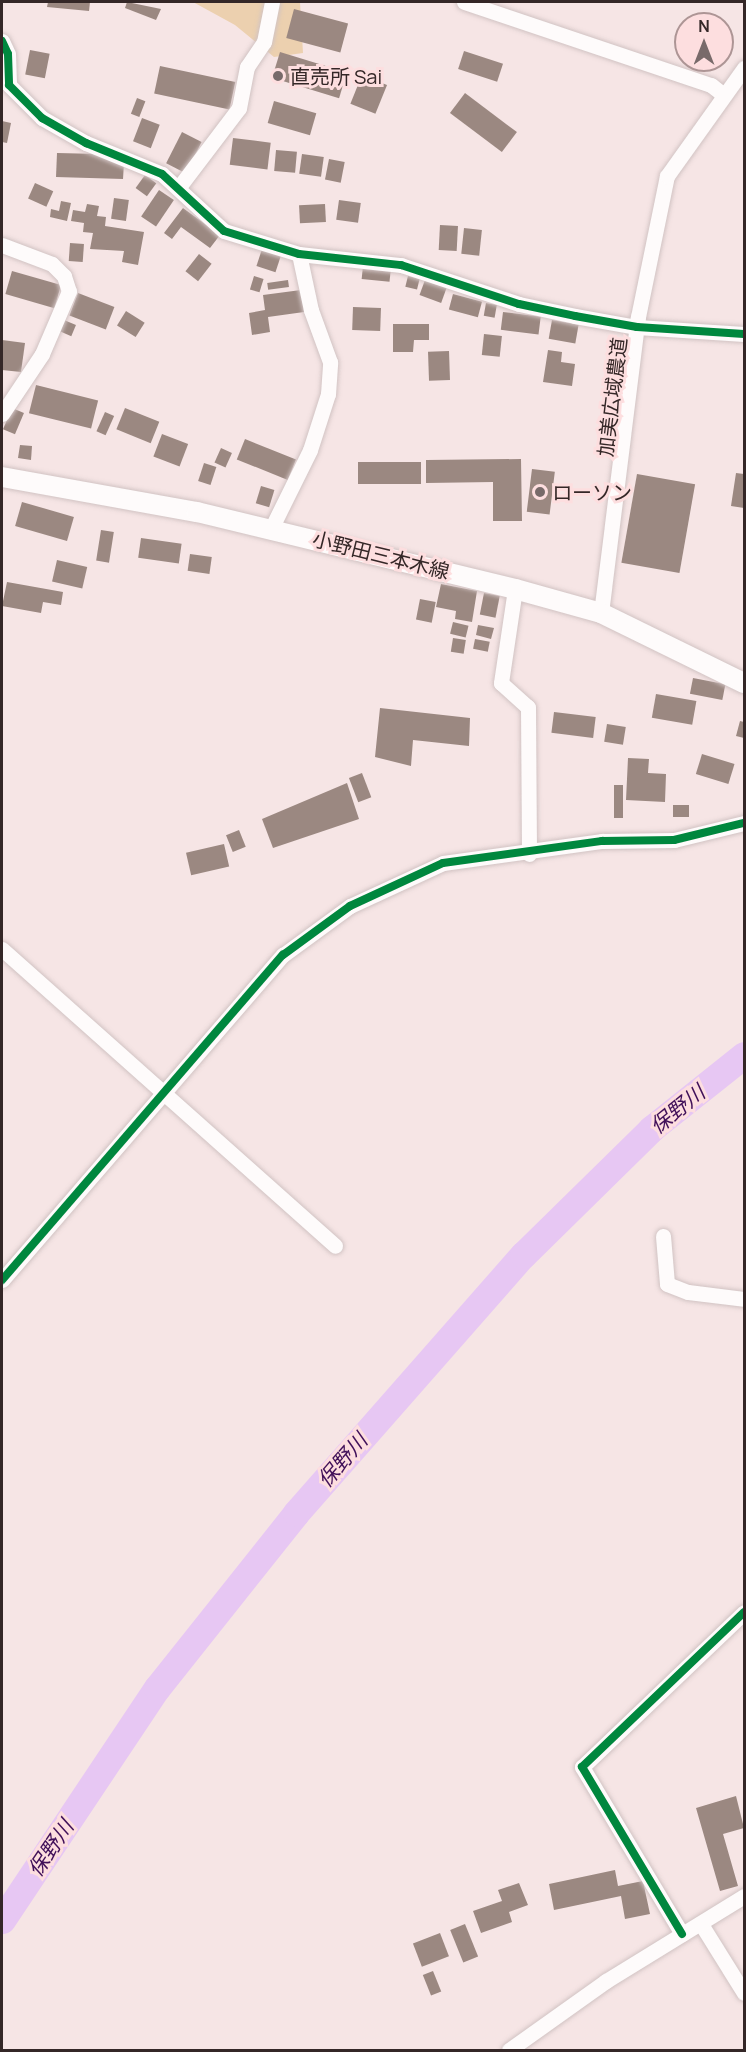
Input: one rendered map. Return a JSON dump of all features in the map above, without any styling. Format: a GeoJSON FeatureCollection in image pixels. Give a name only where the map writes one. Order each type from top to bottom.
{"type":"FeatureCollection","features":[{"type":"Feature","properties":{"kind":"main road","name":"小野田三本木線"},"geometry":{"type":"LineString","coordinates":[[2,477],[271,529],[515,589],[601,613],[744,683]]}},
{"type":"Feature","properties":{"kind":"street"},"geometry":{"type":"LineString","coordinates":[[179,187],[239,108],[247,68],[264,42],[272,2]]}},
{"type":"Feature","properties":{"kind":"street"},"geometry":{"type":"LineString","coordinates":[[464,2],[711,85],[724,95]]}},
{"type":"Feature","properties":{"kind":"street"},"geometry":{"type":"LineString","coordinates":[[2,41],[8,54],[9,85],[42,118],[86,143],[162,174],[179,187],[224,231],[299,254],[401,265],[519,304],[637,327],[744,334]]}},
{"type":"Feature","properties":{"kind":"street","name":"加美広域農道"},"geometry":{"type":"LineString","coordinates":[[601,613],[637,327],[667,176],[744,68]]}},
{"type":"Feature","properties":{"kind":"street"},"geometry":{"type":"LineString","coordinates":[[2,245],[52,264],[64,276],[69,291],[42,354],[2,414]]}},
{"type":"Feature","properties":{"kind":"street"},"geometry":{"type":"LineString","coordinates":[[271,529],[310,450],[327,394],[330,362],[311,310],[299,254]]}},
{"type":"Feature","properties":{"kind":"street"},"geometry":{"type":"LineString","coordinates":[[515,589],[501,683],[528,707],[528,854]]}},
{"type":"Feature","properties":{"kind":"street"},"geometry":{"type":"LineString","coordinates":[[2,1280],[283,955],[350,906],[443,862],[528,854],[602,841],[674,840],[744,823]]}},
{"type":"Feature","properties":{"kind":"street"},"geometry":{"type":"LineString","coordinates":[[2,949],[335,1246]]}},
{"type":"Feature","properties":{"kind":"street"},"geometry":{"type":"LineString","coordinates":[[663,1236],[667,1284],[688,1292],[744,1299]]}},
{"type":"Feature","properties":{"kind":"street"},"geometry":{"type":"LineString","coordinates":[[681,1934],[582,1767],[744,1612]]}},
{"type":"Feature","properties":{"kind":"street"},"geometry":{"type":"LineString","coordinates":[[509,2050],[606,1981],[744,1896]]}},
{"type":"Feature","properties":{"kind":"street"},"geometry":{"type":"LineString","coordinates":[[701,1924],[744,1993]]}},
{"type":"Feature","properties":{"kind":"shaded area"},"geometry":{"type":"Polygon","coordinates":[[[193,2],[300,2],[303,53],[274,57],[235,25],[193,2]]]}},
{"type":"Feature","properties":{"kind":"building"},"geometry":{"type":"Polygon","coordinates":[[[48,2],[90,2],[89,11],[47,7],[48,2]]]}},
{"type":"Feature","properties":{"kind":"building"},"geometry":{"type":"Polygon","coordinates":[[[127,2],[161,9],[156,20],[125,8],[127,2]]]}},
{"type":"Feature","properties":{"kind":"building"},"geometry":{"type":"Polygon","coordinates":[[[294,9],[348,23],[340,52],[286,38],[294,9]]]}},
{"type":"Feature","properties":{"kind":"building"},"geometry":{"type":"Polygon","coordinates":[[[30,50],[50,54],[45,78],[25,75],[30,50]]]}},
{"type":"Feature","properties":{"kind":"building"},"geometry":{"type":"Polygon","coordinates":[[[464,51],[503,64],[497,82],[458,69],[464,51]]]}},
{"type":"Feature","properties":{"kind":"building"},"geometry":{"type":"Polygon","coordinates":[[[280,52],[347,72],[339,98],[272,78],[280,52]]]}},
{"type":"Feature","properties":{"kind":"building"},"geometry":{"type":"Polygon","coordinates":[[[160,66],[235,82],[229,109],[154,93],[160,66]]]}},
{"type":"Feature","properties":{"kind":"building"},"geometry":{"type":"Polygon","coordinates":[[[362,75],[387,85],[375,114],[350,104],[362,75]]]}},
{"type":"Feature","properties":{"kind":"building"},"geometry":{"type":"Polygon","coordinates":[[[465,93],[517,132],[502,152],[450,113],[465,93]]]}},
{"type":"Feature","properties":{"kind":"building"},"geometry":{"type":"Polygon","coordinates":[[[137,98],[145,101],[139,117],[131,114],[137,98]]]}},
{"type":"Feature","properties":{"kind":"building"},"geometry":{"type":"Polygon","coordinates":[[[274,101],[316,113],[310,135],[268,123],[274,101]]]}},
{"type":"Feature","properties":{"kind":"building"},"geometry":{"type":"Polygon","coordinates":[[[142,118],[160,125],[151,148],[133,141],[142,118]]]}},
{"type":"Feature","properties":{"kind":"building"},"geometry":{"type":"Polygon","coordinates":[[[2,121],[11,123],[7,143],[2,142],[2,121]]]}},
{"type":"Feature","properties":{"kind":"building"},"geometry":{"type":"Polygon","coordinates":[[[182,132],[202,142],[186,173],[166,163],[182,132]]]}},
{"type":"Feature","properties":{"kind":"building"},"geometry":{"type":"Polygon","coordinates":[[[233,138],[271,143],[267,169],[230,165],[233,138]]]}},
{"type":"Feature","properties":{"kind":"building"},"geometry":{"type":"Polygon","coordinates":[[[276,150],[297,152],[295,173],[274,171],[276,150]]]}},
{"type":"Feature","properties":{"kind":"building"},"geometry":{"type":"Polygon","coordinates":[[[57,153],[100,154],[124,163],[123,179],[56,177],[57,153]]]}},
{"type":"Feature","properties":{"kind":"building"},"geometry":{"type":"Polygon","coordinates":[[[302,154],[324,157],[321,177],[299,174],[302,154]]]}},
{"type":"Feature","properties":{"kind":"building"},"geometry":{"type":"Polygon","coordinates":[[[329,159],[345,162],[341,183],[325,180],[329,159]]]}},
{"type":"Feature","properties":{"kind":"building"},"geometry":{"type":"Polygon","coordinates":[[[145,175],[156,183],[147,196],[136,188],[145,175]]]}},
{"type":"Feature","properties":{"kind":"building"},"geometry":{"type":"Polygon","coordinates":[[[35,183],[53,191],[46,207],[28,199],[35,183]]]}},
{"type":"Feature","properties":{"kind":"building"},"geometry":{"type":"Polygon","coordinates":[[[159,190],[174,200],[156,227],[141,217],[159,190]]]}},
{"type":"Feature","properties":{"kind":"building"},"geometry":{"type":"Polygon","coordinates":[[[114,198],[129,200],[126,221],[111,219],[114,198]]]}},
{"type":"Feature","properties":{"kind":"building"},"geometry":{"type":"Polygon","coordinates":[[[339,200],[361,203],[358,223],[336,220],[339,200]]]}},
{"type":"Feature","properties":{"kind":"building"},"geometry":{"type":"Polygon","coordinates":[[[61,201],[71,203],[67,221],[50,217],[51,209],[59,211],[61,201]]]}},
{"type":"Feature","properties":{"kind":"building"},"geometry":{"type":"Polygon","coordinates":[[[87,204],[99,206],[97,216],[106,217],[105,226],[144,232],[138,265],[122,262],[124,251],[90,249],[93,233],[83,232],[84,223],[71,221],[73,210],[85,212],[87,204]]]}},
{"type":"Feature","properties":{"kind":"building"},"geometry":{"type":"Polygon","coordinates":[[[325,204],[326,222],[300,223],[299,205],[325,204]]]}},
{"type":"Feature","properties":{"kind":"building"},"geometry":{"type":"Polygon","coordinates":[[[183,208],[220,235],[210,248],[181,227],[172,239],[164,233],[183,208]]]}},
{"type":"Feature","properties":{"kind":"building"},"geometry":{"type":"Polygon","coordinates":[[[440,225],[458,226],[457,251],[439,250],[440,225]]]}},
{"type":"Feature","properties":{"kind":"building"},"geometry":{"type":"Polygon","coordinates":[[[464,228],[482,230],[479,256],[461,254],[464,228]]]}},
{"type":"Feature","properties":{"kind":"building"},"geometry":{"type":"Polygon","coordinates":[[[70,243],[84,244],[83,262],[69,261],[70,243]]]}},
{"type":"Feature","properties":{"kind":"building"},"geometry":{"type":"Polygon","coordinates":[[[262,249],[281,255],[275,272],[256,266],[262,249]]]}},
{"type":"Feature","properties":{"kind":"building"},"geometry":{"type":"Polygon","coordinates":[[[199,254],[212,264],[198,281],[185,271],[199,254]]]}},
{"type":"Feature","properties":{"kind":"building"},"geometry":{"type":"Polygon","coordinates":[[[363,266],[391,269],[389,282],[362,279],[363,266]]]}},
{"type":"Feature","properties":{"kind":"building"},"geometry":{"type":"Polygon","coordinates":[[[12,271],[61,285],[54,308],[5,294],[12,271]]]}},
{"type":"Feature","properties":{"kind":"building"},"geometry":{"type":"Polygon","coordinates":[[[254,276],[264,279],[259,292],[250,289],[254,276]]]}},
{"type":"Feature","properties":{"kind":"building"},"geometry":{"type":"Polygon","coordinates":[[[408,276],[420,279],[417,290],[405,287],[408,276]]]}},
{"type":"Feature","properties":{"kind":"building"},"geometry":{"type":"Polygon","coordinates":[[[288,280],[289,287],[268,290],[267,283],[288,280]]]}},
{"type":"Feature","properties":{"kind":"building"},"geometry":{"type":"Polygon","coordinates":[[[425,280],[447,288],[441,303],[420,295],[425,280]]]}},
{"type":"Feature","properties":{"kind":"building"},"geometry":{"type":"Polygon","coordinates":[[[301,290],[304,312],[268,317],[270,332],[252,335],[249,313],[265,310],[263,295],[301,290]]]}},
{"type":"Feature","properties":{"kind":"building"},"geometry":{"type":"Polygon","coordinates":[[[78,293],[114,307],[106,329],[69,315],[78,293]]]}},
{"type":"Feature","properties":{"kind":"building"},"geometry":{"type":"Polygon","coordinates":[[[453,294],[482,302],[478,317],[449,309],[453,294]]]}},
{"type":"Feature","properties":{"kind":"building"},"geometry":{"type":"Polygon","coordinates":[[[486,303],[497,305],[495,318],[484,316],[486,303]]]}},
{"type":"Feature","properties":{"kind":"building"},"geometry":{"type":"Polygon","coordinates":[[[353,307],[381,308],[380,331],[352,330],[353,307]]]}},
{"type":"Feature","properties":{"kind":"building"},"geometry":{"type":"Polygon","coordinates":[[[126,311],[145,323],[136,337],[117,325],[126,311]]]}},
{"type":"Feature","properties":{"kind":"building"},"geometry":{"type":"Polygon","coordinates":[[[503,312],[541,317],[539,334],[501,330],[503,312]]]}},
{"type":"Feature","properties":{"kind":"building"},"geometry":{"type":"Polygon","coordinates":[[[64,320],[76,325],[71,336],[59,331],[64,320]]]}},
{"type":"Feature","properties":{"kind":"building"},"geometry":{"type":"Polygon","coordinates":[[[552,320],[579,325],[575,343],[549,339],[552,320]]]}},
{"type":"Feature","properties":{"kind":"building"},"geometry":{"type":"Polygon","coordinates":[[[393,324],[429,324],[429,340],[414,340],[413,352],[393,352],[393,324]]]}},
{"type":"Feature","properties":{"kind":"building"},"geometry":{"type":"Polygon","coordinates":[[[484,334],[502,336],[500,357],[482,355],[484,334]]]}},
{"type":"Feature","properties":{"kind":"building"},"geometry":{"type":"Polygon","coordinates":[[[2,340],[25,343],[21,372],[2,370],[2,340]]]}},
{"type":"Feature","properties":{"kind":"building"},"geometry":{"type":"Polygon","coordinates":[[[548,350],[562,352],[561,362],[575,364],[572,386],[543,382],[548,350]]]}},
{"type":"Feature","properties":{"kind":"building"},"geometry":{"type":"Polygon","coordinates":[[[449,351],[450,380],[429,381],[428,352],[449,351]]]}},
{"type":"Feature","properties":{"kind":"building"},"geometry":{"type":"Polygon","coordinates":[[[36,385],[98,400],[91,429],[29,413],[36,385]]]}},
{"type":"Feature","properties":{"kind":"building"},"geometry":{"type":"Polygon","coordinates":[[[12,408],[24,413],[15,434],[3,429],[12,408]]]}},
{"type":"Feature","properties":{"kind":"building"},"geometry":{"type":"Polygon","coordinates":[[[125,408],[159,422],[151,443],[116,429],[125,408]]]}},
{"type":"Feature","properties":{"kind":"building"},"geometry":{"type":"Polygon","coordinates":[[[105,412],[114,416],[106,435],[96,431],[105,412]]]}},
{"type":"Feature","properties":{"kind":"building"},"geometry":{"type":"Polygon","coordinates":[[[162,434],[188,444],[180,466],[153,456],[162,434]]]}},
{"type":"Feature","properties":{"kind":"building"},"geometry":{"type":"Polygon","coordinates":[[[245,439],[296,460],[288,480],[237,459],[245,439]]]}},
{"type":"Feature","properties":{"kind":"building"},"geometry":{"type":"Polygon","coordinates":[[[20,445],[32,446],[31,460],[18,458],[20,445]]]}},
{"type":"Feature","properties":{"kind":"building"},"geometry":{"type":"Polygon","coordinates":[[[221,448],[232,453],[225,467],[214,463],[221,448]]]}},
{"type":"Feature","properties":{"kind":"building"},"geometry":{"type":"Polygon","coordinates":[[[521,459],[522,521],[493,521],[493,482],[426,483],[426,460],[521,459]]]}},
{"type":"Feature","properties":{"kind":"building"},"geometry":{"type":"Polygon","coordinates":[[[358,462],[421,462],[421,484],[358,484],[358,462]]]}},
{"type":"Feature","properties":{"kind":"building"},"geometry":{"type":"Polygon","coordinates":[[[204,463],[216,467],[210,485],[198,481],[204,463]]]}},
{"type":"Feature","properties":{"kind":"building"},"geometry":{"type":"Polygon","coordinates":[[[532,469],[555,472],[550,514],[527,512],[532,469]]]}},
{"type":"Feature","properties":{"kind":"building"},"geometry":{"type":"Polygon","coordinates":[[[736,473],[744,474],[744,508],[731,506],[736,473]]]}},
{"type":"Feature","properties":{"kind":"building"},"geometry":{"type":"Polygon","coordinates":[[[637,474],[695,484],[679,573],[621,563],[637,474]]]}},
{"type":"Feature","properties":{"kind":"building"},"geometry":{"type":"Polygon","coordinates":[[[261,486],[274,490],[269,507],[256,503],[261,486]]]}},
{"type":"Feature","properties":{"kind":"building"},"geometry":{"type":"Polygon","coordinates":[[[22,502],[74,517],[67,541],[15,526],[22,502]]]}},
{"type":"Feature","properties":{"kind":"building"},"geometry":{"type":"Polygon","coordinates":[[[101,530],[114,532],[109,563],[96,561],[101,530]]]}},
{"type":"Feature","properties":{"kind":"building"},"geometry":{"type":"Polygon","coordinates":[[[141,538],[182,544],[179,564],[138,558],[141,538]]]}},
{"type":"Feature","properties":{"kind":"building"},"geometry":{"type":"Polygon","coordinates":[[[190,554],[212,557],[209,574],[188,571],[190,554]]]}},
{"type":"Feature","properties":{"kind":"building"},"geometry":{"type":"Polygon","coordinates":[[[57,560],[87,567],[82,588],[52,581],[57,560]]]}},
{"type":"Feature","properties":{"kind":"building"},"geometry":{"type":"Polygon","coordinates":[[[7,582],[63,592],[61,605],[43,602],[41,613],[2,606],[7,582]]]}},
{"type":"Feature","properties":{"kind":"building"},"geometry":{"type":"Polygon","coordinates":[[[441,584],[477,591],[472,622],[455,619],[456,611],[436,607],[441,584]]]}},
{"type":"Feature","properties":{"kind":"building"},"geometry":{"type":"Polygon","coordinates":[[[484,593],[500,596],[496,618],[480,615],[484,593]]]}},
{"type":"Feature","properties":{"kind":"building"},"geometry":{"type":"Polygon","coordinates":[[[420,599],[436,602],[432,623],[416,620],[420,599]]]}},
{"type":"Feature","properties":{"kind":"building"},"geometry":{"type":"Polygon","coordinates":[[[453,622],[469,626],[466,638],[450,634],[453,622]]]}},
{"type":"Feature","properties":{"kind":"building"},"geometry":{"type":"Polygon","coordinates":[[[478,625],[494,628],[491,639],[476,635],[478,625]]]}},
{"type":"Feature","properties":{"kind":"building"},"geometry":{"type":"Polygon","coordinates":[[[453,638],[466,640],[464,654],[451,652],[453,638]]]}},
{"type":"Feature","properties":{"kind":"building"},"geometry":{"type":"Polygon","coordinates":[[[475,639],[490,642],[488,652],[473,649],[475,639]]]}},
{"type":"Feature","properties":{"kind":"building"},"geometry":{"type":"Polygon","coordinates":[[[693,678],[725,684],[722,700],[690,694],[693,678]]]}},
{"type":"Feature","properties":{"kind":"building"},"geometry":{"type":"Polygon","coordinates":[[[656,694],[696,701],[692,725],[652,718],[656,694]]]}},
{"type":"Feature","properties":{"kind":"building"},"geometry":{"type":"Polygon","coordinates":[[[380,708],[470,718],[469,746],[413,740],[411,766],[375,757],[380,708]]]}},
{"type":"Feature","properties":{"kind":"building"},"geometry":{"type":"Polygon","coordinates":[[[554,712],[596,717],[593,738],[551,733],[554,712]]]}},
{"type":"Feature","properties":{"kind":"building"},"geometry":{"type":"Polygon","coordinates":[[[740,721],[744,722],[744,738],[736,736],[740,721]]]}},
{"type":"Feature","properties":{"kind":"building"},"geometry":{"type":"Polygon","coordinates":[[[607,724],[626,727],[623,745],[604,742],[607,724]]]}},
{"type":"Feature","properties":{"kind":"building"},"geometry":{"type":"Polygon","coordinates":[[[702,754],[735,764],[728,784],[696,774],[702,754]]]}},
{"type":"Feature","properties":{"kind":"building"},"geometry":{"type":"Polygon","coordinates":[[[628,758],[649,759],[648,773],[666,774],[665,802],[626,800],[628,758]]]}},
{"type":"Feature","properties":{"kind":"building"},"geometry":{"type":"Polygon","coordinates":[[[362,773],[371,797],[358,802],[349,778],[362,773]]]}},
{"type":"Feature","properties":{"kind":"building"},"geometry":{"type":"Polygon","coordinates":[[[347,783],[359,819],[273,848],[262,819],[347,783]]]}},
{"type":"Feature","properties":{"kind":"building"},"geometry":{"type":"Polygon","coordinates":[[[614,785],[623,785],[623,818],[614,818],[614,785]]]}},
{"type":"Feature","properties":{"kind":"building"},"geometry":{"type":"Polygon","coordinates":[[[673,805],[689,805],[689,817],[673,817],[673,805]]]}},
{"type":"Feature","properties":{"kind":"building"},"geometry":{"type":"Polygon","coordinates":[[[239,830],[246,847],[233,852],[226,835],[239,830]]]}},
{"type":"Feature","properties":{"kind":"building"},"geometry":{"type":"Polygon","coordinates":[[[224,844],[229,866],[191,875],[186,853],[224,844]]]}},
{"type":"Feature","properties":{"kind":"building"},"geometry":{"type":"Polygon","coordinates":[[[736,1796],[744,1828],[723,1834],[738,1886],[720,1891],[696,1808],[736,1796]]]}},
{"type":"Feature","properties":{"kind":"building"},"geometry":{"type":"Polygon","coordinates":[[[615,1870],[618,1886],[643,1881],[650,1914],[625,1919],[621,1896],[554,1910],[549,1884],[615,1870]]]}},
{"type":"Feature","properties":{"kind":"building"},"geometry":{"type":"Polygon","coordinates":[[[519,1883],[528,1905],[509,1912],[512,1922],[481,1933],[473,1911],[502,1901],[498,1890],[519,1883]]]}},
{"type":"Feature","properties":{"kind":"building"},"geometry":{"type":"Polygon","coordinates":[[[465,1924],[478,1956],[463,1962],[450,1930],[465,1924]]]}},
{"type":"Feature","properties":{"kind":"building"},"geometry":{"type":"Polygon","coordinates":[[[440,1933],[449,1956],[422,1967],[413,1943],[440,1933]]]}},
{"type":"Feature","properties":{"kind":"building"},"geometry":{"type":"Polygon","coordinates":[[[433,1971],[441,1991],[431,1996],[423,1975],[433,1971]]]}},
{"type":"Feature","properties":{"kind":"waterway","name":"保野川"},"geometry":{"type":"LineString","coordinates":[[2,1920],[157,1688],[296,1513],[523,1255],[651,1129],[744,1055]]}},
{"type":"Feature","properties":{"kind":"cycle path"},"geometry":{"type":"LineString","coordinates":[[2,41],[8,54],[9,85],[42,118],[86,143],[162,174],[224,231],[299,254],[401,265],[519,304],[575,316],[637,327],[744,334]]}},
{"type":"Feature","properties":{"kind":"cycle path"},"geometry":{"type":"LineString","coordinates":[[2,1280],[283,955],[350,906],[443,863],[602,841],[674,840],[744,823]]}},
{"type":"Feature","properties":{"kind":"cycle path"},"geometry":{"type":"LineString","coordinates":[[682,1934],[582,1767],[744,1612]]}},
{"type":"Feature","properties":{"kind":"place","name":"直売所 Sai"},"geometry":{"type":"Point","coordinates":[278,76]}},
{"type":"Feature","properties":{"kind":"place","name":"ローソン"},"geometry":{"type":"Point","coordinates":[540,492]}}]}
